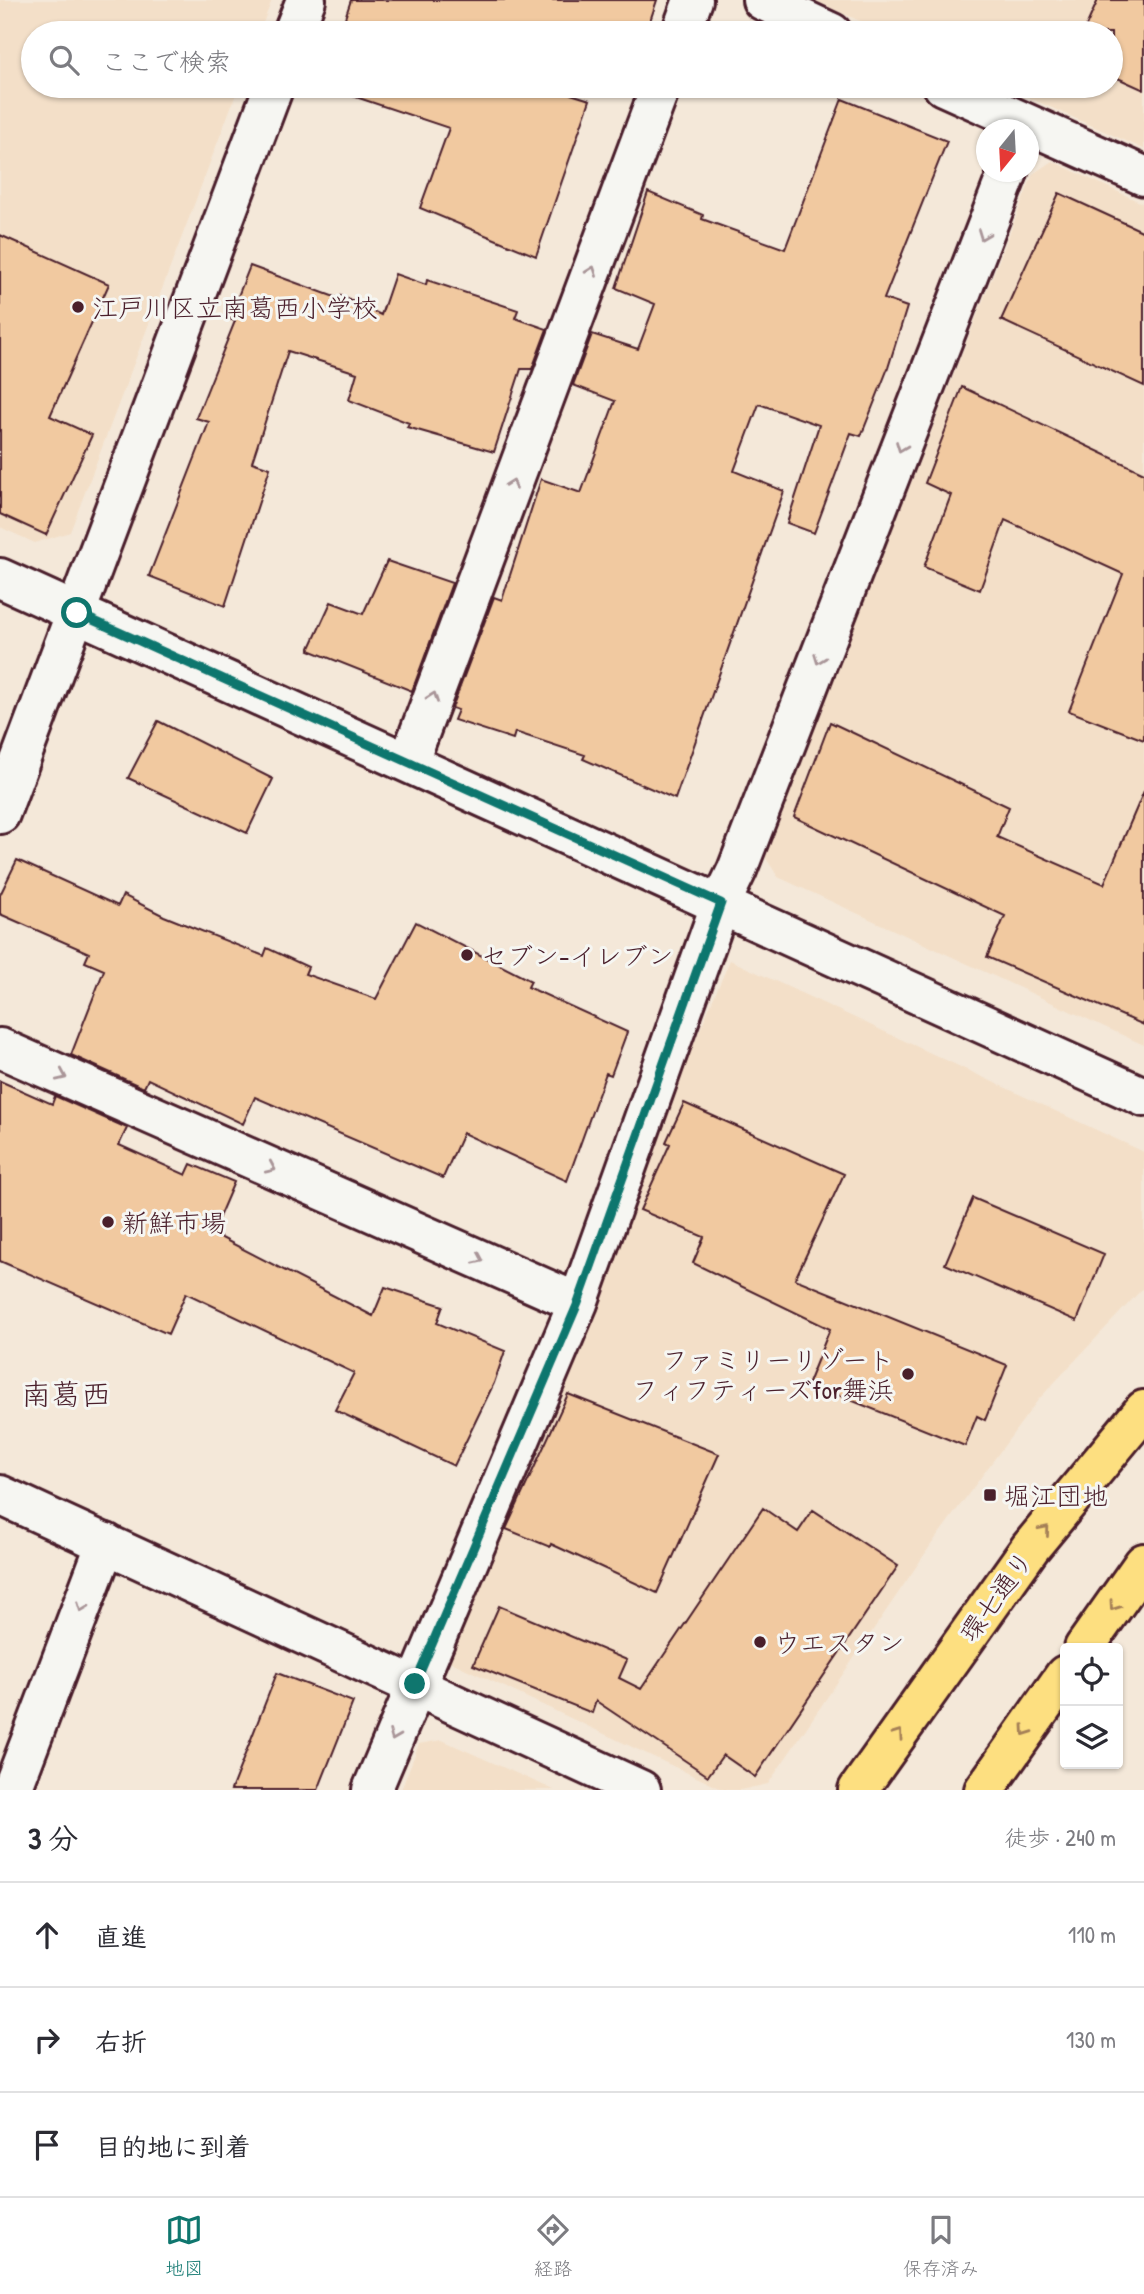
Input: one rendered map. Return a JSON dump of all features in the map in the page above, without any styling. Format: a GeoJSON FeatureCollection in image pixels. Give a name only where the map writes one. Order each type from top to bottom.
{"type":"FeatureCollection","features":[{"type":"Feature","properties":{"kind":"main road","name":"環七通り"},"geometry":{"type":"LineString","coordinates":[[858,1790],[1030,1548],[1144,1410]]}},
{"type":"Feature","properties":{"kind":"main road"},"geometry":{"type":"LineString","coordinates":[[1088,1643],[1144,1563]]}},
{"type":"Feature","properties":{"kind":"main road"},"geometry":{"type":"LineString","coordinates":[[984,1790],[1060,1682]]}},
{"type":"Feature","properties":{"kind":"street"},"geometry":{"type":"LineString","coordinates":[[298,21],[306,0]]}},
{"type":"Feature","properties":{"kind":"street"},"geometry":{"type":"LineString","coordinates":[[685,21],[693,0]]}},
{"type":"Feature","properties":{"kind":"street"},"geometry":{"type":"LineString","coordinates":[[762,0],[807,21]]}},
{"type":"Feature","properties":{"kind":"street"},"geometry":{"type":"LineString","coordinates":[[0,814],[270,98]]}},
{"type":"Feature","properties":{"kind":"street"},"geometry":{"type":"LineString","coordinates":[[409,761],[657,98]]}},
{"type":"Feature","properties":{"kind":"street"},"geometry":{"type":"LineString","coordinates":[[967,98],[1009,119]]}},
{"type":"Feature","properties":{"kind":"street"},"geometry":{"type":"LineString","coordinates":[[1039,133],[1144,176]]}},
{"type":"Feature","properties":{"kind":"street"},"geometry":{"type":"LineString","coordinates":[[372,1790],[578,1303],[721,903],[737,870],[1004,182]]}},
{"type":"Feature","properties":{"kind":"street"},"geometry":{"type":"LineString","coordinates":[[0,578],[409,761],[1144,1097]]}},
{"type":"Feature","properties":{"kind":"street"},"geometry":{"type":"LineString","coordinates":[[0,1048],[578,1303]]}},
{"type":"Feature","properties":{"kind":"street"},"geometry":{"type":"LineString","coordinates":[[0,1495],[641,1790]]}},
{"type":"Feature","properties":{"kind":"street"},"geometry":{"type":"LineString","coordinates":[[12,1790],[106,1543]]}},
{"type":"Feature","properties":{"kind":"shaded area","name":"江戸川区立南葛西小学校"},"geometry":{"type":"Polygon","coordinates":[[[0,0],[272,0],[264,21],[21,21],[21,98],[234,98],[70,532],[35,543],[0,527],[0,0]]]}},
{"type":"Feature","properties":{"kind":"shaded area"},"geometry":{"type":"Polygon","coordinates":[[[813,0],[1144,0],[1144,149],[1030,98],[1123,98],[1123,21],[860,21],[813,0]]]}},
{"type":"Feature","properties":{"kind":"shaded area"},"geometry":{"type":"Polygon","coordinates":[[[1052,161],[1144,204],[1144,1045],[778,877],[764,855],[1030,182],[1039,182],[1039,170],[1052,161]]]}},
{"type":"Feature","properties":{"kind":"shaded area"},"geometry":{"type":"Polygon","coordinates":[[[730,960],[1144,1152],[1144,1287],[1038,1400],[933,1542],[768,1784],[740,1790],[724,1790],[449,1661],[631,1189],[730,960]]]}},
{"type":"Feature","properties":{"kind":"shaded area"},"geometry":{"type":"Polygon","coordinates":[[[442,1740],[554,1790],[401,1790],[419,1744],[442,1740]]]}},
{"type":"Feature","properties":{"kind":"building"},"geometry":{"type":"Polygon","coordinates":[[[351,0],[657,0],[650,21],[344,21],[351,0]]]}},
{"type":"Feature","properties":{"kind":"building"},"geometry":{"type":"Polygon","coordinates":[[[1098,0],[1144,0],[1144,90],[1123,80],[1123,21],[1088,21],[1098,0]]]}},
{"type":"Feature","properties":{"kind":"building"},"geometry":{"type":"Polygon","coordinates":[[[359,98],[590,100],[536,256],[420,208],[449,128],[359,98]]]}},
{"type":"Feature","properties":{"kind":"building"},"geometry":{"type":"Polygon","coordinates":[[[842,99],[947,141],[884,299],[907,307],[888,368],[861,436],[851,433],[814,533],[787,523],[819,425],[759,404],[734,471],[784,491],[675,799],[583,759],[585,755],[515,732],[513,739],[454,720],[458,710],[452,708],[494,597],[502,600],[541,479],[581,493],[615,401],[573,385],[592,334],[638,349],[655,304],[616,288],[648,192],[703,215],[702,219],[785,249],[842,99]]]}},
{"type":"Feature","properties":{"kind":"building"},"geometry":{"type":"Polygon","coordinates":[[[1059,193],[1144,232],[1144,386],[1001,320],[1059,193]]]}},
{"type":"Feature","properties":{"kind":"building"},"geometry":{"type":"Polygon","coordinates":[[[0,235],[109,284],[50,416],[92,435],[46,535],[0,514],[0,235]]]}},
{"type":"Feature","properties":{"kind":"building"},"geometry":{"type":"Polygon","coordinates":[[[250,266],[340,299],[341,296],[381,315],[395,274],[426,285],[427,280],[518,310],[515,318],[547,329],[532,369],[521,369],[494,452],[407,427],[409,423],[349,400],[357,373],[288,351],[252,462],[270,468],[225,606],[149,576],[209,422],[196,418],[235,321],[229,319],[250,266]]]}},
{"type":"Feature","properties":{"kind":"building"},"geometry":{"type":"Polygon","coordinates":[[[962,387],[1144,473],[1144,740],[1069,711],[1123,574],[1005,520],[980,590],[924,567],[951,495],[925,483],[962,387]]]}},
{"type":"Feature","properties":{"kind":"building"},"geometry":{"type":"Polygon","coordinates":[[[387,561],[452,583],[412,691],[309,650],[331,602],[363,614],[387,561]]]}},
{"type":"Feature","properties":{"kind":"building"},"geometry":{"type":"Polygon","coordinates":[[[158,721],[273,779],[247,833],[128,778],[158,721]]]}},
{"type":"Feature","properties":{"kind":"building"},"geometry":{"type":"Polygon","coordinates":[[[830,722],[1009,807],[997,837],[1104,884],[1144,791],[1144,1025],[987,957],[1005,916],[794,817],[830,722]]]}},
{"type":"Feature","properties":{"kind":"building"},"geometry":{"type":"Polygon","coordinates":[[[17,860],[118,906],[123,895],[164,916],[264,956],[267,948],[308,967],[305,974],[376,999],[416,922],[531,981],[528,987],[627,1032],[611,1075],[606,1073],[567,1181],[463,1133],[443,1178],[255,1097],[243,1124],[148,1079],[144,1088],[71,1055],[104,970],[85,962],[89,953],[0,914],[0,895],[17,860]]]}},
{"type":"Feature","properties":{"kind":"building"},"geometry":{"type":"Polygon","coordinates":[[[0,1081],[52,1104],[55,1096],[127,1128],[119,1145],[186,1175],[191,1164],[234,1182],[212,1233],[373,1316],[385,1287],[443,1306],[437,1323],[505,1351],[494,1383],[454,1466],[335,1410],[354,1373],[186,1293],[168,1334],[0,1261],[0,1081]]]}},
{"type":"Feature","properties":{"kind":"building"},"geometry":{"type":"Polygon","coordinates":[[[684,1103],[844,1174],[795,1279],[1007,1365],[985,1420],[977,1416],[965,1446],[808,1383],[830,1329],[693,1263],[704,1237],[640,1210],[670,1144],[666,1142],[684,1103]]]}},
{"type":"Feature","properties":{"kind":"building"},"geometry":{"type":"Polygon","coordinates":[[[973,1198],[1104,1254],[1077,1321],[945,1264],[973,1198]]]}},
{"type":"Feature","properties":{"kind":"building"},"geometry":{"type":"Polygon","coordinates":[[[568,1394],[719,1454],[657,1593],[551,1544],[550,1547],[506,1529],[568,1394]]]}},
{"type":"Feature","properties":{"kind":"building","name":"ウエスタン"},"geometry":{"type":"Polygon","coordinates":[[[763,1508],[798,1532],[813,1510],[898,1566],[755,1777],[723,1755],[708,1776],[596,1701],[592,1713],[473,1665],[499,1606],[627,1660],[619,1678],[641,1689],[763,1508]]]}},
{"type":"Feature","properties":{"kind":"building"},"geometry":{"type":"Polygon","coordinates":[[[277,1673],[353,1702],[318,1790],[231,1790],[277,1673]]]}},
{"type":"Feature","properties":{"kind":"place","name":"江戸川区立南葛西小学校"},"geometry":{"type":"Point","coordinates":[78,307]}},
{"type":"Feature","properties":{"kind":"place","name":"セブン-イレブン"},"geometry":{"type":"Point","coordinates":[467,955]}},
{"type":"Feature","properties":{"kind":"place","name":"新鮮市場"},"geometry":{"type":"Point","coordinates":[108,1222]}},
{"type":"Feature","properties":{"kind":"place","name":"ファミリーリゾート フィフティーズfor舞浜"},"geometry":{"type":"Point","coordinates":[908,1374]}},
{"type":"Feature","properties":{"kind":"place","name":"堀江団地"},"geometry":{"type":"Point","coordinates":[990,1495]}},
{"type":"Feature","properties":{"kind":"place","name":"ウエスタン"},"geometry":{"type":"Point","coordinates":[760,1642]}},
{"type":"Feature","properties":{"kind":"district","name":"南葛西"},"geometry":{"type":"Point","coordinates":[66,1394]}},
{"type":"Feature","properties":{"kind":"route"},"geometry":{"type":"LineString","coordinates":[[77,613],[721,903],[578,1303],[415,1684]]}}]}
